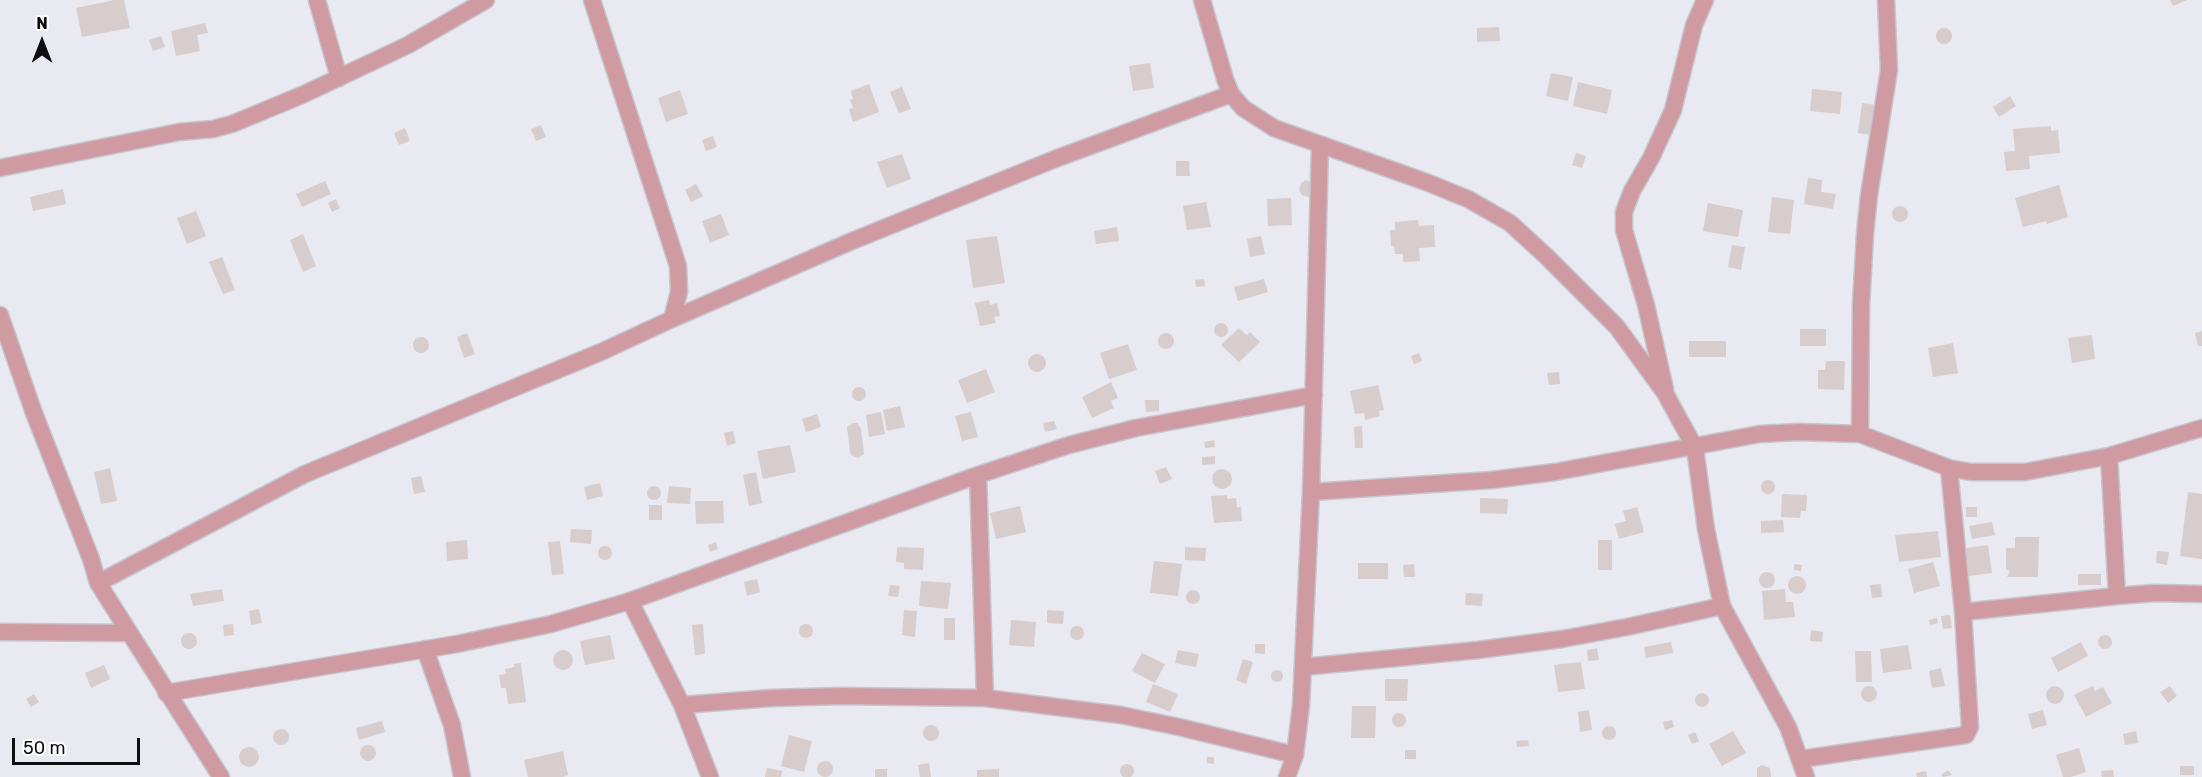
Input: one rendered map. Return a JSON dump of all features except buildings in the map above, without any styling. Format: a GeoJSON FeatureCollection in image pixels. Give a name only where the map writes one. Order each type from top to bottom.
{"type":"FeatureCollection","features":[{"type":"Feature","properties":{"kind":"street"},"geometry":{"type":"LineString","coordinates":[[317,0],[339,78]]}},
{"type":"Feature","properties":{"kind":"street"},"geometry":{"type":"LineString","coordinates":[[0,168],[179,132],[213,129],[232,124],[339,78],[408,45],[486,0]]}},
{"type":"Feature","properties":{"kind":"street"},"geometry":{"type":"LineString","coordinates":[[592,0],[678,266],[679,292],[672,319]]}},
{"type":"Feature","properties":{"kind":"street"},"geometry":{"type":"LineString","coordinates":[[1202,0],[1225,79],[1231,94],[1243,108],[1274,128],[1426,182],[1468,199],[1510,223],[1617,327],[1665,393],[1695,448],[1706,529],[1722,606],[1788,727],[1806,777]]}},
{"type":"Feature","properties":{"kind":"street"},"geometry":{"type":"LineString","coordinates":[[1665,393],[1646,305],[1624,230],[1624,212],[1632,191],[1651,158],[1673,110],[1694,25],[1705,0]]}},
{"type":"Feature","properties":{"kind":"street"},"geometry":{"type":"LineString","coordinates":[[1860,434],[1861,305],[1865,234],[1890,63],[1886,0]]}},
{"type":"Feature","properties":{"kind":"street"},"geometry":{"type":"LineString","coordinates":[[98,584],[305,474],[601,352],[852,241],[1045,163],[1231,94]]}},
{"type":"Feature","properties":{"kind":"street"},"geometry":{"type":"LineString","coordinates":[[1287,777],[1295,755],[1303,667],[1311,492],[1320,145]]}},
{"type":"Feature","properties":{"kind":"street"},"geometry":{"type":"LineString","coordinates":[[0,315],[98,584],[220,777]]}},
{"type":"Feature","properties":{"kind":"street"},"geometry":{"type":"LineString","coordinates":[[166,693],[425,649],[551,624],[630,601],[978,475],[1069,445],[1136,428],[1314,395]]}},
{"type":"Feature","properties":{"kind":"street"},"geometry":{"type":"LineString","coordinates":[[1311,492],[1556,472],[1695,448],[1760,434],[1827,432],[1860,434],[1949,468],[1971,472],[2025,472],[2109,456],[2202,428]]}},
{"type":"Feature","properties":{"kind":"street"},"geometry":{"type":"LineString","coordinates":[[2109,456],[2117,596]]}},
{"type":"Feature","properties":{"kind":"street"},"geometry":{"type":"LineString","coordinates":[[1801,759],[1966,735],[1970,727],[1963,612],[1949,468]]}},
{"type":"Feature","properties":{"kind":"street"},"geometry":{"type":"LineString","coordinates":[[978,475],[985,698]]}},
{"type":"Feature","properties":{"kind":"street"},"geometry":{"type":"LineString","coordinates":[[1963,612],[2154,593],[2202,594]]}},
{"type":"Feature","properties":{"kind":"street"},"geometry":{"type":"LineString","coordinates":[[630,601],[682,705],[710,777]]}},
{"type":"Feature","properties":{"kind":"street"},"geometry":{"type":"LineString","coordinates":[[1303,667],[1478,650],[1562,639],[1722,606]]}},
{"type":"Feature","properties":{"kind":"street"},"geometry":{"type":"LineString","coordinates":[[0,632],[128,633]]}},
{"type":"Feature","properties":{"kind":"street"},"geometry":{"type":"LineString","coordinates":[[425,649],[450,717],[462,777]]}},
{"type":"Feature","properties":{"kind":"street"},"geometry":{"type":"LineString","coordinates":[[682,705],[771,698],[841,696],[985,698],[1121,715],[1295,755]]}}]}
